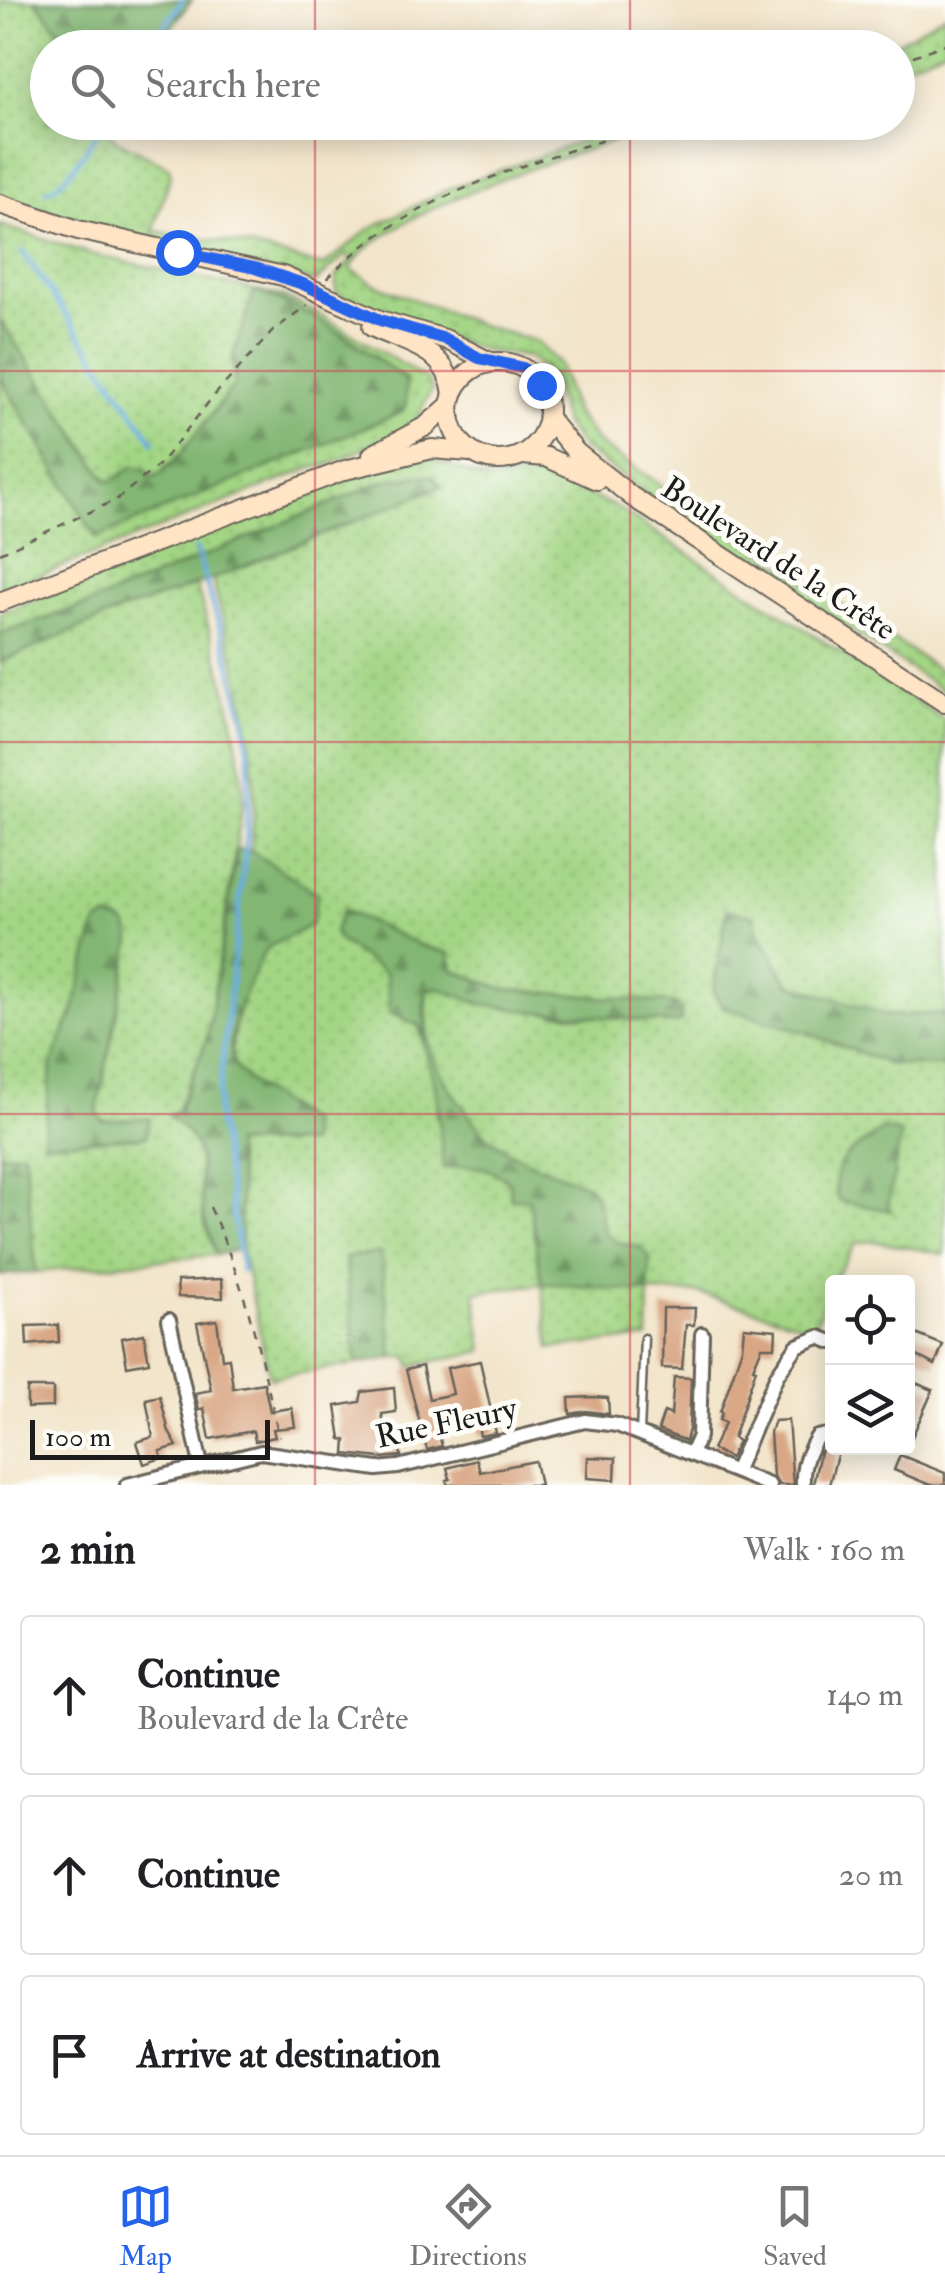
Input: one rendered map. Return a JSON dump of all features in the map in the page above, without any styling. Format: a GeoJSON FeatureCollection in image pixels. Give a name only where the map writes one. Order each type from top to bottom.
{"type":"FeatureCollection","features":[{"type":"Feature","properties":{"kind":"main road"},"geometry":{"type":"LineString","coordinates":[[0,204],[78,230],[255,268],[380,320],[445,339],[490,362],[515,364],[536,378],[547,401],[548,418],[542,436],[522,455],[490,460],[470,452],[432,448],[345,470],[0,602]]}},
{"type":"Feature","properties":{"kind":"main road"},"geometry":{"type":"LineString","coordinates":[[0,214],[72,238],[316,294],[376,329],[430,352],[446,368],[452,426],[470,452]]}},
{"type":"Feature","properties":{"kind":"main road"},"geometry":{"type":"LineString","coordinates":[[345,470],[426,426],[472,370],[490,362]]}},
{"type":"Feature","properties":{"kind":"main road","name":"Boulevard de la Crête"},"geometry":{"type":"LineString","coordinates":[[548,418],[576,452],[631,496],[945,703]]}},
{"type":"Feature","properties":{"kind":"main road","name":"Boulevard de la Crête"},"geometry":{"type":"LineString","coordinates":[[522,455],[560,462],[631,496]]}},
{"type":"Feature","properties":{"kind":"street"},"geometry":{"type":"LineString","coordinates":[[169,1320],[201,1465]]}},
{"type":"Feature","properties":{"kind":"street"},"geometry":{"type":"LineString","coordinates":[[692,1454],[699,1436],[702,1334]]}},
{"type":"Feature","properties":{"kind":"street"},"geometry":{"type":"LineString","coordinates":[[734,1470],[777,1375],[797,1346],[819,1337],[825,1339]]}},
{"type":"Feature","properties":{"kind":"street","name":"Rue Fleury"},"geometry":{"type":"LineString","coordinates":[[127,1485],[261,1452],[377,1469],[398,1467],[573,1422],[601,1422],[770,1485]]}},
{"type":"Feature","properties":{"kind":"street"},"geometry":{"type":"LineString","coordinates":[[803,1485],[802,1468],[807,1453],[817,1437],[825,1435]]}},
{"type":"Feature","properties":{"kind":"street"},"geometry":{"type":"LineString","coordinates":[[377,1469],[383,1484]]}},
{"type":"Feature","properties":{"kind":"lane"},"geometry":{"type":"LineString","coordinates":[[640,1435],[644,1338]]}},
{"type":"Feature","properties":{"kind":"lane"},"geometry":{"type":"LineString","coordinates":[[726,1485],[734,1470]]}},
{"type":"Feature","properties":{"kind":"path"},"geometry":{"type":"LineString","coordinates":[[915,55],[945,44]]}},
{"type":"Feature","properties":{"kind":"path"},"geometry":{"type":"LineString","coordinates":[[0,553],[116,500],[160,464],[211,399],[273,331],[361,247],[382,232],[434,204],[500,176],[611,140]]}},
{"type":"Feature","properties":{"kind":"path"},"geometry":{"type":"LineString","coordinates":[[210,1207],[235,1263],[256,1330],[282,1454]]}},
{"type":"Feature","properties":{"kind":"green space"},"geometry":{"type":"Polygon","coordinates":[[[0,0],[35,0],[59,30],[30,30],[30,140],[117,140],[169,167],[171,174],[153,231],[239,244],[323,266],[369,229],[451,188],[585,140],[617,140],[447,202],[368,247],[351,269],[376,285],[483,326],[536,341],[559,364],[574,411],[598,443],[945,674],[945,692],[581,447],[564,424],[554,383],[528,357],[483,350],[396,321],[336,293],[336,277],[351,260],[346,254],[316,282],[150,242],[0,199],[0,0]]]}},
{"type":"Feature","properties":{"kind":"green space"},"geometry":{"type":"Polygon","coordinates":[[[35,0],[192,0],[170,30],[59,30],[35,0]]]}},
{"type":"Feature","properties":{"kind":"green space"},"geometry":{"type":"Polygon","coordinates":[[[945,14],[945,48],[915,61],[915,32],[945,14]]]}},
{"type":"Feature","properties":{"kind":"green space"},"geometry":{"type":"Polygon","coordinates":[[[0,225],[90,254],[282,296],[318,313],[428,380],[432,389],[419,423],[326,466],[314,467],[0,591],[0,377],[97,538],[406,380],[345,335],[278,298],[232,359],[236,383],[180,455],[158,476],[107,481],[0,320],[0,225]]]}},
{"type":"Feature","properties":{"kind":"green space"},"geometry":{"type":"Polygon","coordinates":[[[254,291],[315,318],[406,380],[402,412],[96,538],[0,377],[0,320],[107,481],[133,466],[158,476],[180,455],[235,384],[232,359],[254,291]]]}},
{"type":"Feature","properties":{"kind":"green space"},"geometry":{"type":"Polygon","coordinates":[[[426,456],[486,480],[547,476],[618,508],[945,720],[945,1013],[891,1016],[789,984],[757,930],[755,919],[728,910],[811,1034],[889,1064],[945,1067],[945,1254],[873,1241],[856,1243],[836,1275],[825,1275],[825,1300],[814,1328],[699,1293],[649,1292],[648,1338],[550,1348],[542,1284],[475,1292],[483,1351],[411,1366],[408,1356],[393,1358],[381,1253],[345,1257],[357,1364],[270,1378],[239,1238],[240,1186],[233,1144],[309,1143],[309,1122],[239,1072],[232,1054],[233,1039],[241,1003],[262,955],[273,944],[311,925],[251,851],[251,745],[212,579],[442,486],[431,476],[417,476],[92,603],[0,634],[0,613],[384,465],[426,456]],[[343,910],[386,974],[390,1013],[419,1026],[437,1095],[437,1118],[480,1165],[494,1170],[529,1198],[542,1283],[641,1247],[613,1240],[606,1234],[589,1186],[519,1158],[487,1137],[444,1084],[428,1046],[426,991],[436,987],[481,1004],[521,1010],[673,1023],[681,1020],[678,1005],[503,989],[453,970],[449,953],[422,946],[343,910]]]}},
{"type":"Feature","properties":{"kind":"green space"},"geometry":{"type":"Polygon","coordinates":[[[432,476],[442,486],[0,662],[0,634],[92,603],[384,481],[432,476]]]}},
{"type":"Feature","properties":{"kind":"green space"},"geometry":{"type":"Polygon","coordinates":[[[196,585],[238,746],[243,801],[207,1039],[177,1111],[198,1147],[203,1216],[216,1255],[36,1272],[24,1152],[0,1154],[0,662],[120,611],[196,585]],[[98,922],[74,1009],[52,1064],[44,1142],[146,1136],[98,1118],[97,1111],[131,940],[98,922]]]}},
{"type":"Feature","properties":{"kind":"green space"},"geometry":{"type":"Polygon","coordinates":[[[237,849],[251,851],[318,894],[311,925],[267,948],[262,956],[234,1023],[231,1051],[234,1063],[256,1087],[309,1122],[310,1143],[234,1144],[240,1186],[241,1249],[216,1255],[201,1200],[197,1150],[192,1139],[168,1116],[178,1111],[207,1039],[237,849]]]}},
{"type":"Feature","properties":{"kind":"green space"},"geometry":{"type":"Polygon","coordinates":[[[343,910],[422,946],[449,953],[453,970],[503,989],[673,1003],[681,1009],[681,1021],[673,1023],[521,1010],[481,1004],[436,987],[426,991],[428,1040],[439,1070],[456,1098],[491,1140],[526,1160],[589,1186],[606,1234],[613,1240],[641,1247],[650,1258],[648,1292],[542,1283],[529,1199],[511,1199],[509,1181],[485,1169],[443,1168],[437,1095],[420,1026],[390,1013],[386,974],[339,941],[334,931],[343,910]]]}},
{"type":"Feature","properties":{"kind":"green space"},"geometry":{"type":"Polygon","coordinates":[[[727,910],[753,915],[757,930],[789,984],[891,1016],[945,1013],[945,1067],[890,1064],[723,1007],[713,992],[727,910]]]}},
{"type":"Feature","properties":{"kind":"green space"},"geometry":{"type":"Polygon","coordinates":[[[107,918],[125,923],[131,940],[97,1111],[102,1121],[150,1118],[146,1136],[43,1143],[52,1063],[74,1009],[94,931],[98,922],[107,918]]]}},
{"type":"Feature","properties":{"kind":"green space"},"geometry":{"type":"Polygon","coordinates":[[[883,1129],[901,1133],[888,1206],[891,1211],[839,1201],[836,1175],[840,1165],[883,1129]]]}},
{"type":"Feature","properties":{"kind":"green space"},"geometry":{"type":"Polygon","coordinates":[[[24,1152],[36,1272],[0,1275],[0,1154],[24,1152]]]}},
{"type":"Feature","properties":{"kind":"green space"},"geometry":{"type":"Polygon","coordinates":[[[381,1253],[393,1358],[357,1364],[345,1257],[381,1253]]]}},
{"type":"Feature","properties":{"kind":"building"},"geometry":{"type":"Polygon","coordinates":[[[222,1279],[223,1298],[178,1297],[177,1281],[222,1279]]]}},
{"type":"Feature","properties":{"kind":"building"},"geometry":{"type":"Polygon","coordinates":[[[663,1308],[695,1308],[694,1325],[686,1325],[682,1369],[662,1368],[663,1308]]]}},
{"type":"Feature","properties":{"kind":"building"},"geometry":{"type":"Polygon","coordinates":[[[217,1320],[222,1359],[229,1358],[233,1388],[264,1383],[270,1411],[292,1408],[295,1427],[273,1429],[275,1437],[255,1441],[253,1431],[210,1439],[204,1408],[199,1410],[195,1393],[211,1390],[197,1323],[217,1320]]]}},
{"type":"Feature","properties":{"kind":"building"},"geometry":{"type":"Polygon","coordinates":[[[58,1325],[59,1342],[27,1345],[26,1326],[58,1325]]]}},
{"type":"Feature","properties":{"kind":"building"},"geometry":{"type":"Polygon","coordinates":[[[744,1327],[776,1330],[775,1347],[762,1347],[753,1368],[756,1369],[733,1438],[738,1441],[730,1458],[712,1449],[725,1423],[719,1420],[720,1412],[742,1348],[744,1327]]]}},
{"type":"Feature","properties":{"kind":"building"},"geometry":{"type":"Polygon","coordinates":[[[144,1334],[149,1362],[127,1366],[122,1338],[144,1334]]]}},
{"type":"Feature","properties":{"kind":"building"},"geometry":{"type":"Polygon","coordinates":[[[915,1334],[943,1345],[935,1365],[915,1355],[915,1334]]]}},
{"type":"Feature","properties":{"kind":"building"},"geometry":{"type":"Polygon","coordinates":[[[480,1361],[496,1433],[480,1436],[477,1420],[437,1428],[442,1446],[427,1450],[406,1370],[422,1366],[429,1399],[453,1394],[447,1368],[480,1361]]]}},
{"type":"Feature","properties":{"kind":"building"},"geometry":{"type":"Polygon","coordinates":[[[674,1377],[691,1378],[686,1441],[658,1430],[664,1412],[671,1415],[674,1377]]]}},
{"type":"Feature","properties":{"kind":"building"},"geometry":{"type":"Polygon","coordinates":[[[915,1383],[933,1390],[915,1430],[915,1383]]]}},
{"type":"Feature","properties":{"kind":"building"},"geometry":{"type":"Polygon","coordinates":[[[27,1388],[53,1388],[53,1407],[27,1408],[27,1388]]]}},
{"type":"Feature","properties":{"kind":"building"},"geometry":{"type":"Polygon","coordinates":[[[394,1388],[396,1412],[382,1414],[386,1440],[400,1441],[401,1456],[345,1454],[346,1440],[341,1439],[336,1406],[360,1402],[362,1392],[394,1388]]]}},
{"type":"Feature","properties":{"kind":"building"},"geometry":{"type":"Polygon","coordinates":[[[160,1396],[169,1432],[177,1446],[160,1451],[162,1458],[144,1464],[137,1442],[153,1437],[146,1399],[160,1396]]]}},
{"type":"Feature","properties":{"kind":"building"},"geometry":{"type":"Polygon","coordinates":[[[569,1398],[608,1398],[609,1414],[570,1414],[569,1398]]]}},
{"type":"Feature","properties":{"kind":"building"},"geometry":{"type":"Polygon","coordinates":[[[788,1420],[793,1485],[779,1485],[773,1476],[770,1432],[774,1421],[788,1420]]]}},
{"type":"Feature","properties":{"kind":"building"},"geometry":{"type":"Polygon","coordinates":[[[825,1448],[825,1455],[837,1455],[829,1485],[813,1485],[820,1452],[825,1448]]]}},
{"type":"Feature","properties":{"kind":"building"},"geometry":{"type":"Polygon","coordinates":[[[900,1455],[945,1473],[945,1485],[930,1485],[894,1470],[900,1455]]]}},
{"type":"Feature","properties":{"kind":"building"},"geometry":{"type":"Polygon","coordinates":[[[588,1457],[616,1458],[615,1480],[587,1478],[588,1457]]]}},
{"type":"Feature","properties":{"kind":"building"},"geometry":{"type":"Polygon","coordinates":[[[477,1460],[480,1472],[535,1461],[540,1485],[447,1485],[447,1468],[477,1460]]]}},
{"type":"Feature","properties":{"kind":"waterway"},"geometry":{"type":"LineString","coordinates":[[162,30],[183,0]]}},
{"type":"Feature","properties":{"kind":"waterway"},"geometry":{"type":"LineString","coordinates":[[47,191],[72,170],[92,140]]}},
{"type":"Feature","properties":{"kind":"waterway"},"geometry":{"type":"LineString","coordinates":[[22,251],[154,442]]}},
{"type":"Feature","properties":{"kind":"waterway"},"geometry":{"type":"LineString","coordinates":[[196,549],[245,724],[249,759],[247,835],[217,1113],[242,1271]]}},
{"type":"Feature","properties":{"kind":"route"},"geometry":{"type":"LineString","coordinates":[[178,252],[255,268],[303,284],[380,320],[445,339],[479,358],[523,368],[541,385]]}}]}
